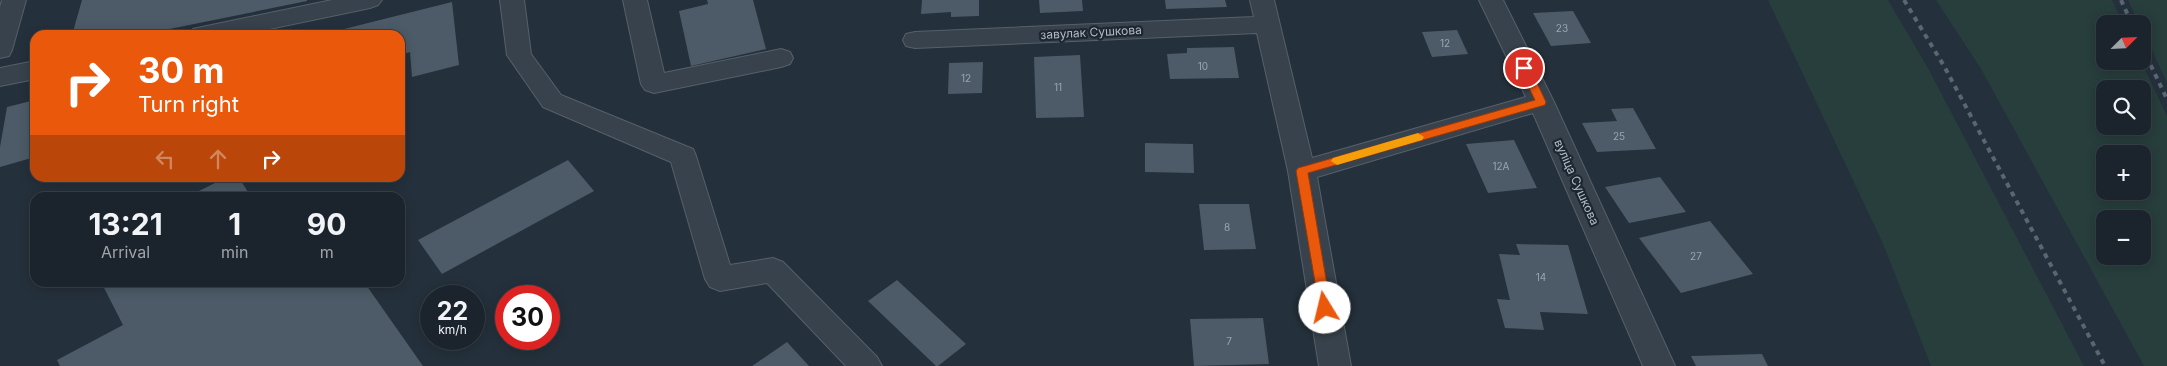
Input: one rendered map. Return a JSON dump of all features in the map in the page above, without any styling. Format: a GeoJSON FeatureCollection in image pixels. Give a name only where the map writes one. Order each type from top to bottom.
{"type":"FeatureCollection","features":[{"type":"Feature","properties":{"kind":"street"},"geometry":{"type":"LineString","coordinates":[[0,50],[14,0]]}},
{"type":"Feature","properties":{"kind":"street"},"geometry":{"type":"LineString","coordinates":[[226,30],[370,0]]}},
{"type":"Feature","properties":{"kind":"street"},"geometry":{"type":"LineString","coordinates":[[512,0],[520,55],[552,101],[683,156],[720,279],[774,270],[866,366]]}},
{"type":"Feature","properties":{"kind":"street"},"geometry":{"type":"LineString","coordinates":[[634,0],[654,84],[781,58]]}},
{"type":"Feature","properties":{"kind":"street","name":"вуліца Сушкова"},"geometry":{"type":"LineString","coordinates":[[1491,0],[1541,102],[1659,366]]}},
{"type":"Feature","properties":{"kind":"street","name":"завулак Сушкова"},"geometry":{"type":"LineString","coordinates":[[914,40],[1265,12],[1302,171],[1334,366]]}},
{"type":"Feature","properties":{"kind":"street"},"geometry":{"type":"LineString","coordinates":[[0,77],[30,71]]}},
{"type":"Feature","properties":{"kind":"street"},"geometry":{"type":"LineString","coordinates":[[1302,171],[1541,102]]}},
{"type":"Feature","properties":{"kind":"green space"},"geometry":{"type":"Polygon","coordinates":[[[1768,0],[1888,0],[1928,68],[2084,366],[1931,366],[1884,246],[1768,0]]]}},
{"type":"Feature","properties":{"kind":"green space"},"geometry":{"type":"Polygon","coordinates":[[[1936,0],[2112,0],[2119,15],[2096,15],[2096,70],[2145,70],[2150,80],[2096,80],[2096,135],[2151,135],[2151,82],[2167,116],[2167,366],[2144,366],[1981,69],[1936,0]]]}},
{"type":"Feature","properties":{"kind":"green space"},"geometry":{"type":"Polygon","coordinates":[[[2128,0],[2167,0],[2167,83],[2151,48],[2151,15],[2135,15],[2128,0]]]}},
{"type":"Feature","properties":{"kind":"building"},"geometry":{"type":"Polygon","coordinates":[[[82,0],[307,0],[165,30],[73,30],[82,0]]]}},
{"type":"Feature","properties":{"kind":"building"},"geometry":{"type":"Polygon","coordinates":[[[707,0],[753,0],[766,49],[691,66],[679,11],[708,4],[707,0]]]}},
{"type":"Feature","properties":{"kind":"building"},"geometry":{"type":"Polygon","coordinates":[[[922,0],[979,0],[979,16],[951,17],[951,12],[921,14],[922,0]]]}},
{"type":"Feature","properties":{"kind":"building"},"geometry":{"type":"Polygon","coordinates":[[[1039,0],[1082,0],[1083,11],[1040,13],[1039,0]]]}},
{"type":"Feature","properties":{"kind":"building"},"geometry":{"type":"Polygon","coordinates":[[[1165,0],[1225,0],[1227,7],[1166,9],[1165,0]]]}},
{"type":"Feature","properties":{"kind":"building"},"geometry":{"type":"Polygon","coordinates":[[[452,2],[459,65],[412,77],[410,52],[405,54],[405,30],[340,30],[452,2]]]}},
{"type":"Feature","properties":{"kind":"building"},"geometry":{"type":"Polygon","coordinates":[[[1573,11],[1591,43],[1551,46],[1533,13],[1573,11]]]}},
{"type":"Feature","properties":{"kind":"building"},"geometry":{"type":"Polygon","coordinates":[[[1457,30],[1468,54],[1432,57],[1422,32],[1457,30]]]}},
{"type":"Feature","properties":{"kind":"building"},"geometry":{"type":"Polygon","coordinates":[[[1234,47],[1239,78],[1170,79],[1167,54],[1187,53],[1187,48],[1234,47]]]}},
{"type":"Feature","properties":{"kind":"building"},"geometry":{"type":"Polygon","coordinates":[[[1080,55],[1084,117],[1036,118],[1034,57],[1080,55]]]}},
{"type":"Feature","properties":{"kind":"building"},"geometry":{"type":"Polygon","coordinates":[[[983,62],[982,93],[948,94],[949,63],[983,62]]]}},
{"type":"Feature","properties":{"kind":"building"},"geometry":{"type":"Polygon","coordinates":[[[30,101],[30,158],[0,167],[0,147],[7,107],[30,101]]]}},
{"type":"Feature","properties":{"kind":"building"},"geometry":{"type":"Polygon","coordinates":[[[1633,108],[1656,149],[1597,152],[1582,123],[1617,121],[1611,109],[1633,108]]]}},
{"type":"Feature","properties":{"kind":"building"},"geometry":{"type":"Polygon","coordinates":[[[1514,140],[1537,188],[1488,193],[1466,144],[1514,140]]]}},
{"type":"Feature","properties":{"kind":"building"},"geometry":{"type":"Polygon","coordinates":[[[1145,143],[1193,144],[1194,173],[1145,172],[1145,143]]]}},
{"type":"Feature","properties":{"kind":"building"},"geometry":{"type":"Polygon","coordinates":[[[568,160],[594,191],[442,274],[418,240],[568,160]]]}},
{"type":"Feature","properties":{"kind":"building"},"geometry":{"type":"Polygon","coordinates":[[[1660,177],[1686,212],[1629,223],[1605,187],[1660,177]]]}},
{"type":"Feature","properties":{"kind":"building"},"geometry":{"type":"Polygon","coordinates":[[[217,182],[242,182],[248,192],[197,192],[217,182]]]}},
{"type":"Feature","properties":{"kind":"building"},"geometry":{"type":"Polygon","coordinates":[[[1199,204],[1249,204],[1256,249],[1204,250],[1199,204]]]}},
{"type":"Feature","properties":{"kind":"building"},"geometry":{"type":"Polygon","coordinates":[[[1710,221],[1753,274],[1681,293],[1639,238],[1710,221]]]}},
{"type":"Feature","properties":{"kind":"building"},"geometry":{"type":"Polygon","coordinates":[[[1516,244],[1568,245],[1588,314],[1540,312],[1544,330],[1505,328],[1497,299],[1510,300],[1499,254],[1520,255],[1516,244]]]}},
{"type":"Feature","properties":{"kind":"building"},"geometry":{"type":"Polygon","coordinates":[[[897,280],[966,344],[938,366],[868,301],[897,280]]]}},
{"type":"Feature","properties":{"kind":"building"},"geometry":{"type":"Polygon","coordinates":[[[104,287],[368,287],[423,366],[60,366],[57,360],[123,325],[104,287]]]}},
{"type":"Feature","properties":{"kind":"building"},"geometry":{"type":"Polygon","coordinates":[[[1263,318],[1269,364],[1194,366],[1190,319],[1263,318]]]}},
{"type":"Feature","properties":{"kind":"building"},"geometry":{"type":"Polygon","coordinates":[[[787,342],[809,366],[752,366],[787,342]]]}},
{"type":"Feature","properties":{"kind":"building"},"geometry":{"type":"Polygon","coordinates":[[[1762,354],[1768,366],[1696,366],[1691,356],[1762,354]]]}},
{"type":"Feature","properties":{"kind":"railway"},"geometry":{"type":"LineString","coordinates":[[1904,0],[1944,66],[2105,366]]}},
{"type":"Feature","properties":{"kind":"railway"},"geometry":{"type":"LineString","coordinates":[[2121,0],[2128,15]]}},
{"type":"Feature","properties":{"kind":"railway"},"geometry":{"type":"LineString","coordinates":[[2151,66],[2167,99]]}},
{"type":"Feature","properties":{"kind":"slow traffic"},"geometry":{"type":"LineString","coordinates":[[1337,161],[1418,137]]}},
{"type":"Feature","properties":{"kind":"route"},"geometry":{"type":"LineString","coordinates":[[1325,308],[1302,171],[1541,102],[1524,68]]}}]}
